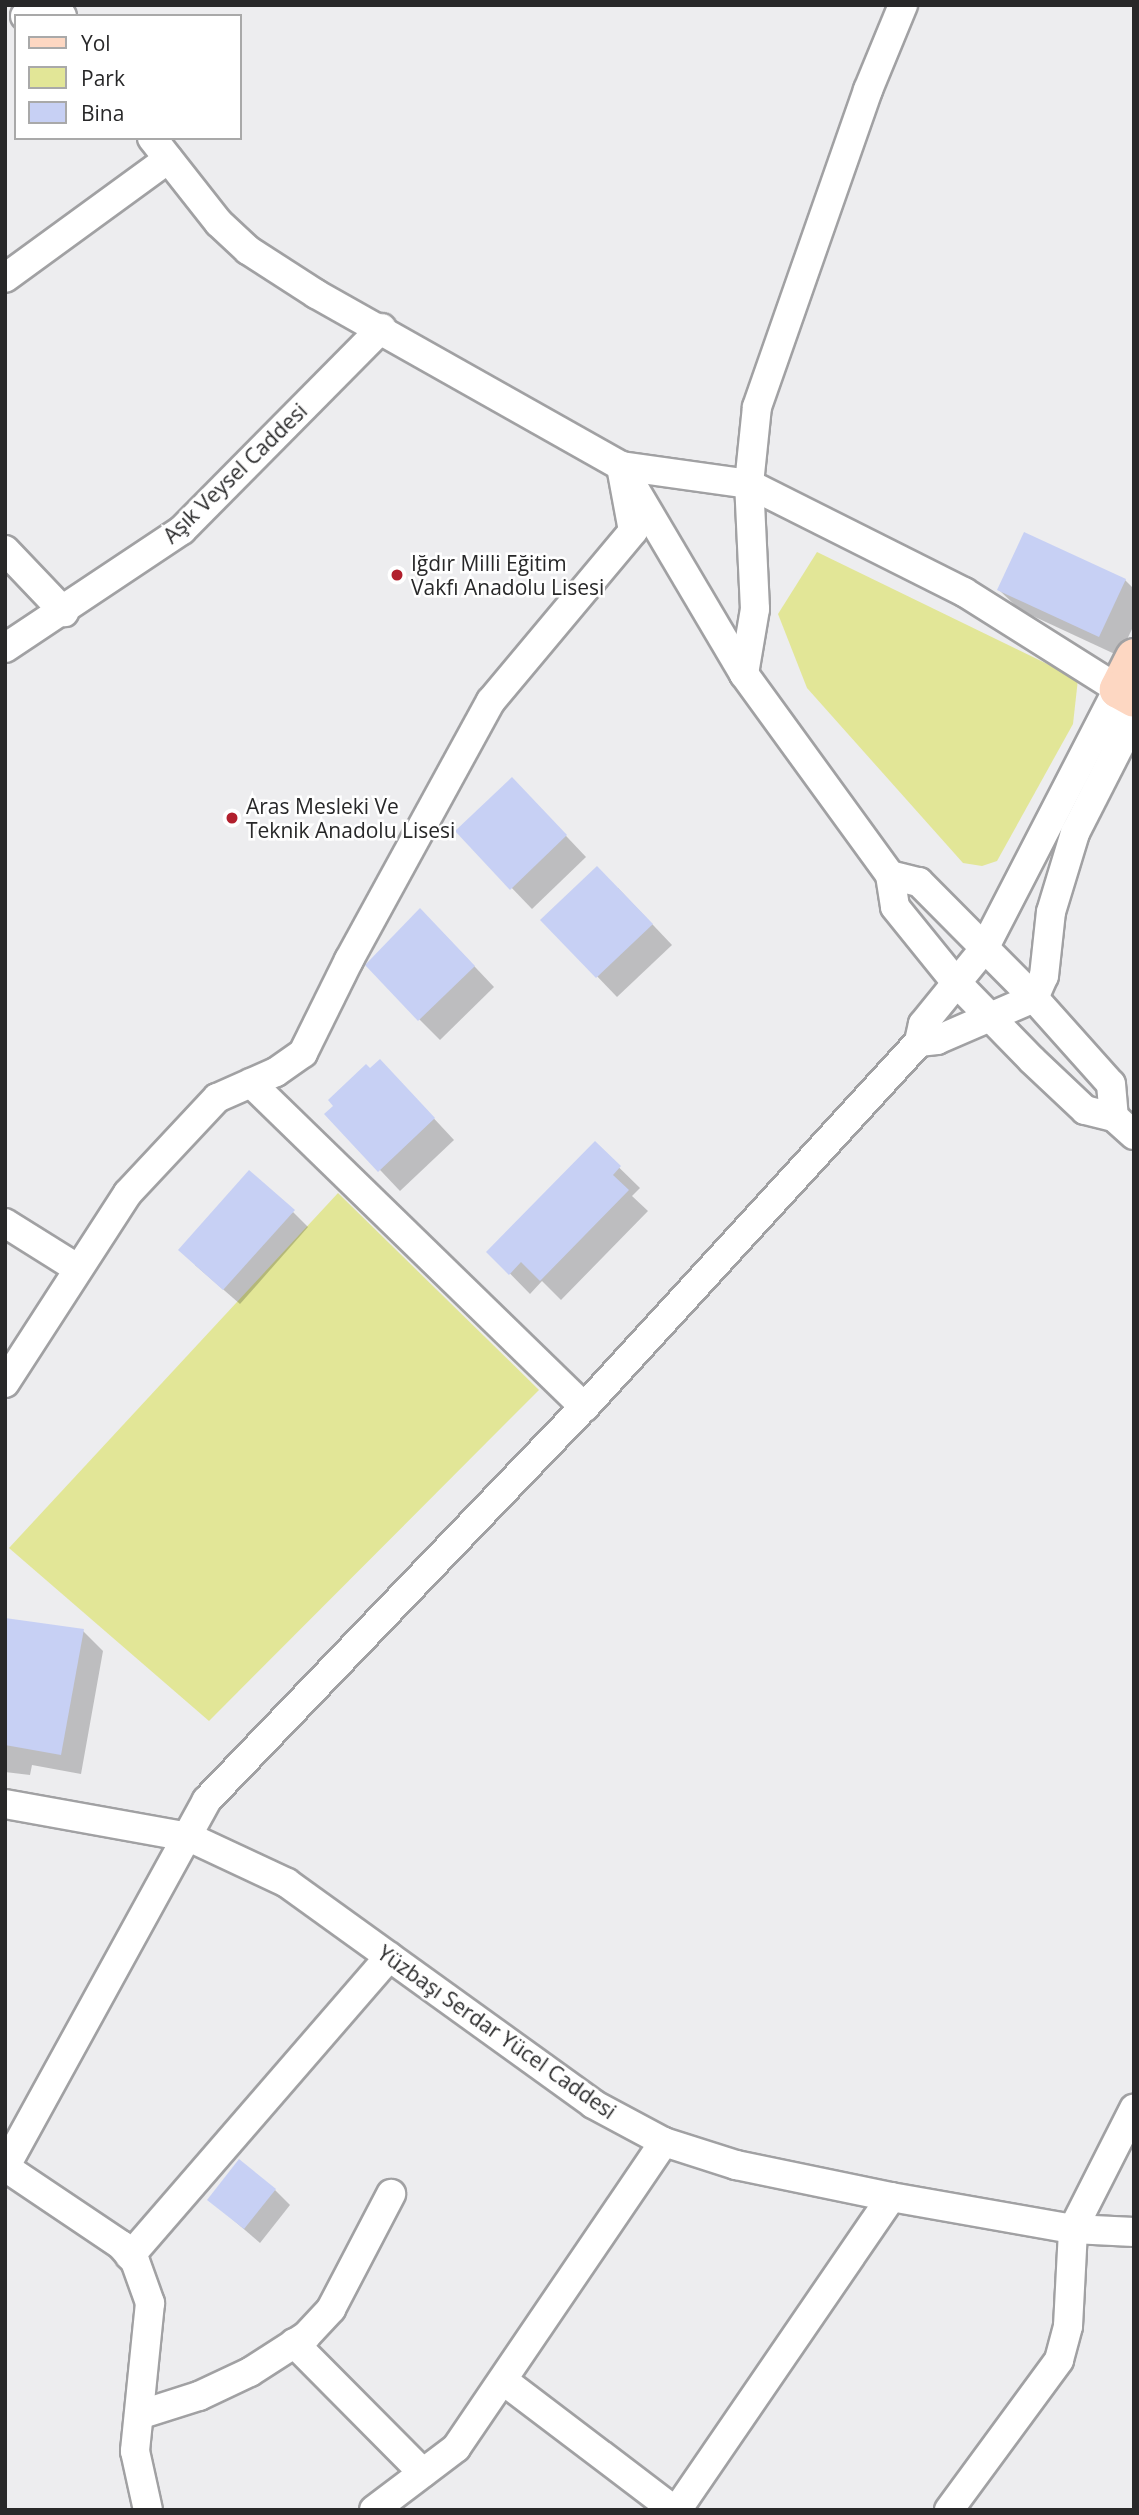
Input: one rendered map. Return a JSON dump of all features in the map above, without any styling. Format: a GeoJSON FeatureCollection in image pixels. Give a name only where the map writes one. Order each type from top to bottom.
{"type":"FeatureCollection","features":[{"type":"Feature","properties":{"kind":"main road"},"geometry":{"type":"LineString","coordinates":[[1129,702],[1134,657]]}},
{"type":"Feature","properties":{"kind":"street"},"geometry":{"type":"LineString","coordinates":[[744,674],[755,609],[749,484],[757,407],[868,90],[903,5]]}},
{"type":"Feature","properties":{"kind":"street"},"geometry":{"type":"LineString","coordinates":[[5,278],[160,148],[219,222],[248,250],[316,294],[382,328],[621,466],[749,484],[964,592],[1129,702]]}},
{"type":"Feature","properties":{"kind":"street","name":"Aşık Veysel Caddesi"},"geometry":{"type":"LineString","coordinates":[[5,648],[64,612],[183,530],[382,328]]}},
{"type":"Feature","properties":{"kind":"street"},"geometry":{"type":"LineString","coordinates":[[621,466],[744,674],[890,875],[895,907],[954,981],[1086,1110],[1124,1126]]}},
{"type":"Feature","properties":{"kind":"street"},"geometry":{"type":"LineString","coordinates":[[5,1383],[128,1193],[217,1098],[251,1083],[303,1054],[349,960],[491,701],[633,531],[621,466]]}},
{"type":"Feature","properties":{"kind":"street"},"geometry":{"type":"LineString","coordinates":[[5,550],[64,612]]}},
{"type":"Feature","properties":{"kind":"street"},"geometry":{"type":"LineString","coordinates":[[148,2510],[135,2451],[150,2303],[130,2256],[121,2245],[5,2167],[207,1800],[584,1407],[919,1042],[923,1024],[954,981],[985,949],[1129,702]]}},
{"type":"Feature","properties":{"kind":"street"},"geometry":{"type":"LineString","coordinates":[[919,1042],[937,1040],[1034,998],[1044,976],[1051,912],[1075,833],[1129,702]]}},
{"type":"Feature","properties":{"kind":"street"},"geometry":{"type":"LineString","coordinates":[[890,875],[919,882],[1034,998],[1111,1084],[1124,1126]]}},
{"type":"Feature","properties":{"kind":"street"},"geometry":{"type":"LineString","coordinates":[[251,1083],[584,1407]]}},
{"type":"Feature","properties":{"kind":"street"},"geometry":{"type":"LineString","coordinates":[[5,1223],[77,1268]]}},
{"type":"Feature","properties":{"kind":"street","name":"Yüzbaşı Serdar Yücel Caddesi"},"geometry":{"type":"LineString","coordinates":[[5,1804],[189,1837],[287,1883],[593,2104],[664,2142],[736,2165],[891,2197],[1073,2229],[1134,2232]]}},
{"type":"Feature","properties":{"kind":"street"},"geometry":{"type":"LineString","coordinates":[[130,2256],[389,1957]]}},
{"type":"Feature","properties":{"kind":"street"},"geometry":{"type":"LineString","coordinates":[[949,2510],[1059,2360],[1068,2326],[1073,2229],[1134,2109]]}},
{"type":"Feature","properties":{"kind":"street"},"geometry":{"type":"LineString","coordinates":[[391,2505],[423,2473],[456,2448],[664,2142]]}},
{"type":"Feature","properties":{"kind":"street"},"geometry":{"type":"LineString","coordinates":[[139,2415],[199,2396],[250,2372],[294,2343],[331,2309],[391,2194]]}},
{"type":"Feature","properties":{"kind":"street"},"geometry":{"type":"LineString","coordinates":[[504,2381],[676,2510],[891,2197]]}},
{"type":"Feature","properties":{"kind":"street"},"geometry":{"type":"LineString","coordinates":[[294,2343],[423,2473]]}},
{"type":"Feature","properties":{"kind":"green space"},"geometry":{"type":"Polygon","coordinates":[[[817,552],[1078,679],[1073,724],[997,861],[982,866],[963,863],[807,688],[778,614],[817,552]]]}},
{"type":"Feature","properties":{"kind":"green space"},"geometry":{"type":"Polygon","coordinates":[[[338,1193],[539,1390],[209,1721],[9,1548],[338,1193]]]}},
{"type":"Feature","properties":{"kind":"building"},"geometry":{"type":"Polygon","coordinates":[[[1024,532],[1126,579],[1099,637],[997,590],[1024,532]]]}},
{"type":"Feature","properties":{"kind":"building"},"geometry":{"type":"Polygon","coordinates":[[[512,777],[567,835],[510,890],[455,831],[512,777]]]}},
{"type":"Feature","properties":{"kind":"building"},"geometry":{"type":"Polygon","coordinates":[[[597,866],[653,924],[596,978],[540,920],[597,866]]]}},
{"type":"Feature","properties":{"kind":"building"},"geometry":{"type":"Polygon","coordinates":[[[420,908],[475,966],[418,1021],[365,965],[420,908]]]}},
{"type":"Feature","properties":{"kind":"building"},"geometry":{"type":"Polygon","coordinates":[[[380,1059],[435,1118],[378,1172],[324,1114],[333,1106],[328,1100],[366,1064],[370,1068],[380,1059]]]}},
{"type":"Feature","properties":{"kind":"building"},"geometry":{"type":"Polygon","coordinates":[[[595,1141],[621,1166],[613,1175],[629,1190],[540,1281],[521,1262],[509,1275],[486,1252],[595,1141]]]}},
{"type":"Feature","properties":{"kind":"building"},"geometry":{"type":"Polygon","coordinates":[[[249,1170],[295,1210],[223,1290],[178,1250],[249,1170]]]}},
{"type":"Feature","properties":{"kind":"building"},"geometry":{"type":"Polygon","coordinates":[[[5,1618],[84,1629],[61,1755],[5,1745],[5,1618]]]}},
{"type":"Feature","properties":{"kind":"building"},"geometry":{"type":"Polygon","coordinates":[[[239,2159],[276,2189],[244,2229],[207,2200],[239,2159]]]}},
{"type":"Feature","properties":{"kind":"place","name":"Iğdır Milli Eğitim Vakfı Anadolu Lisesi"},"geometry":{"type":"Point","coordinates":[397,575]}},
{"type":"Feature","properties":{"kind":"place","name":"Aras Mesleki Ve Teknik Anadolu Lisesi"},"geometry":{"type":"Point","coordinates":[232,818]}}]}
